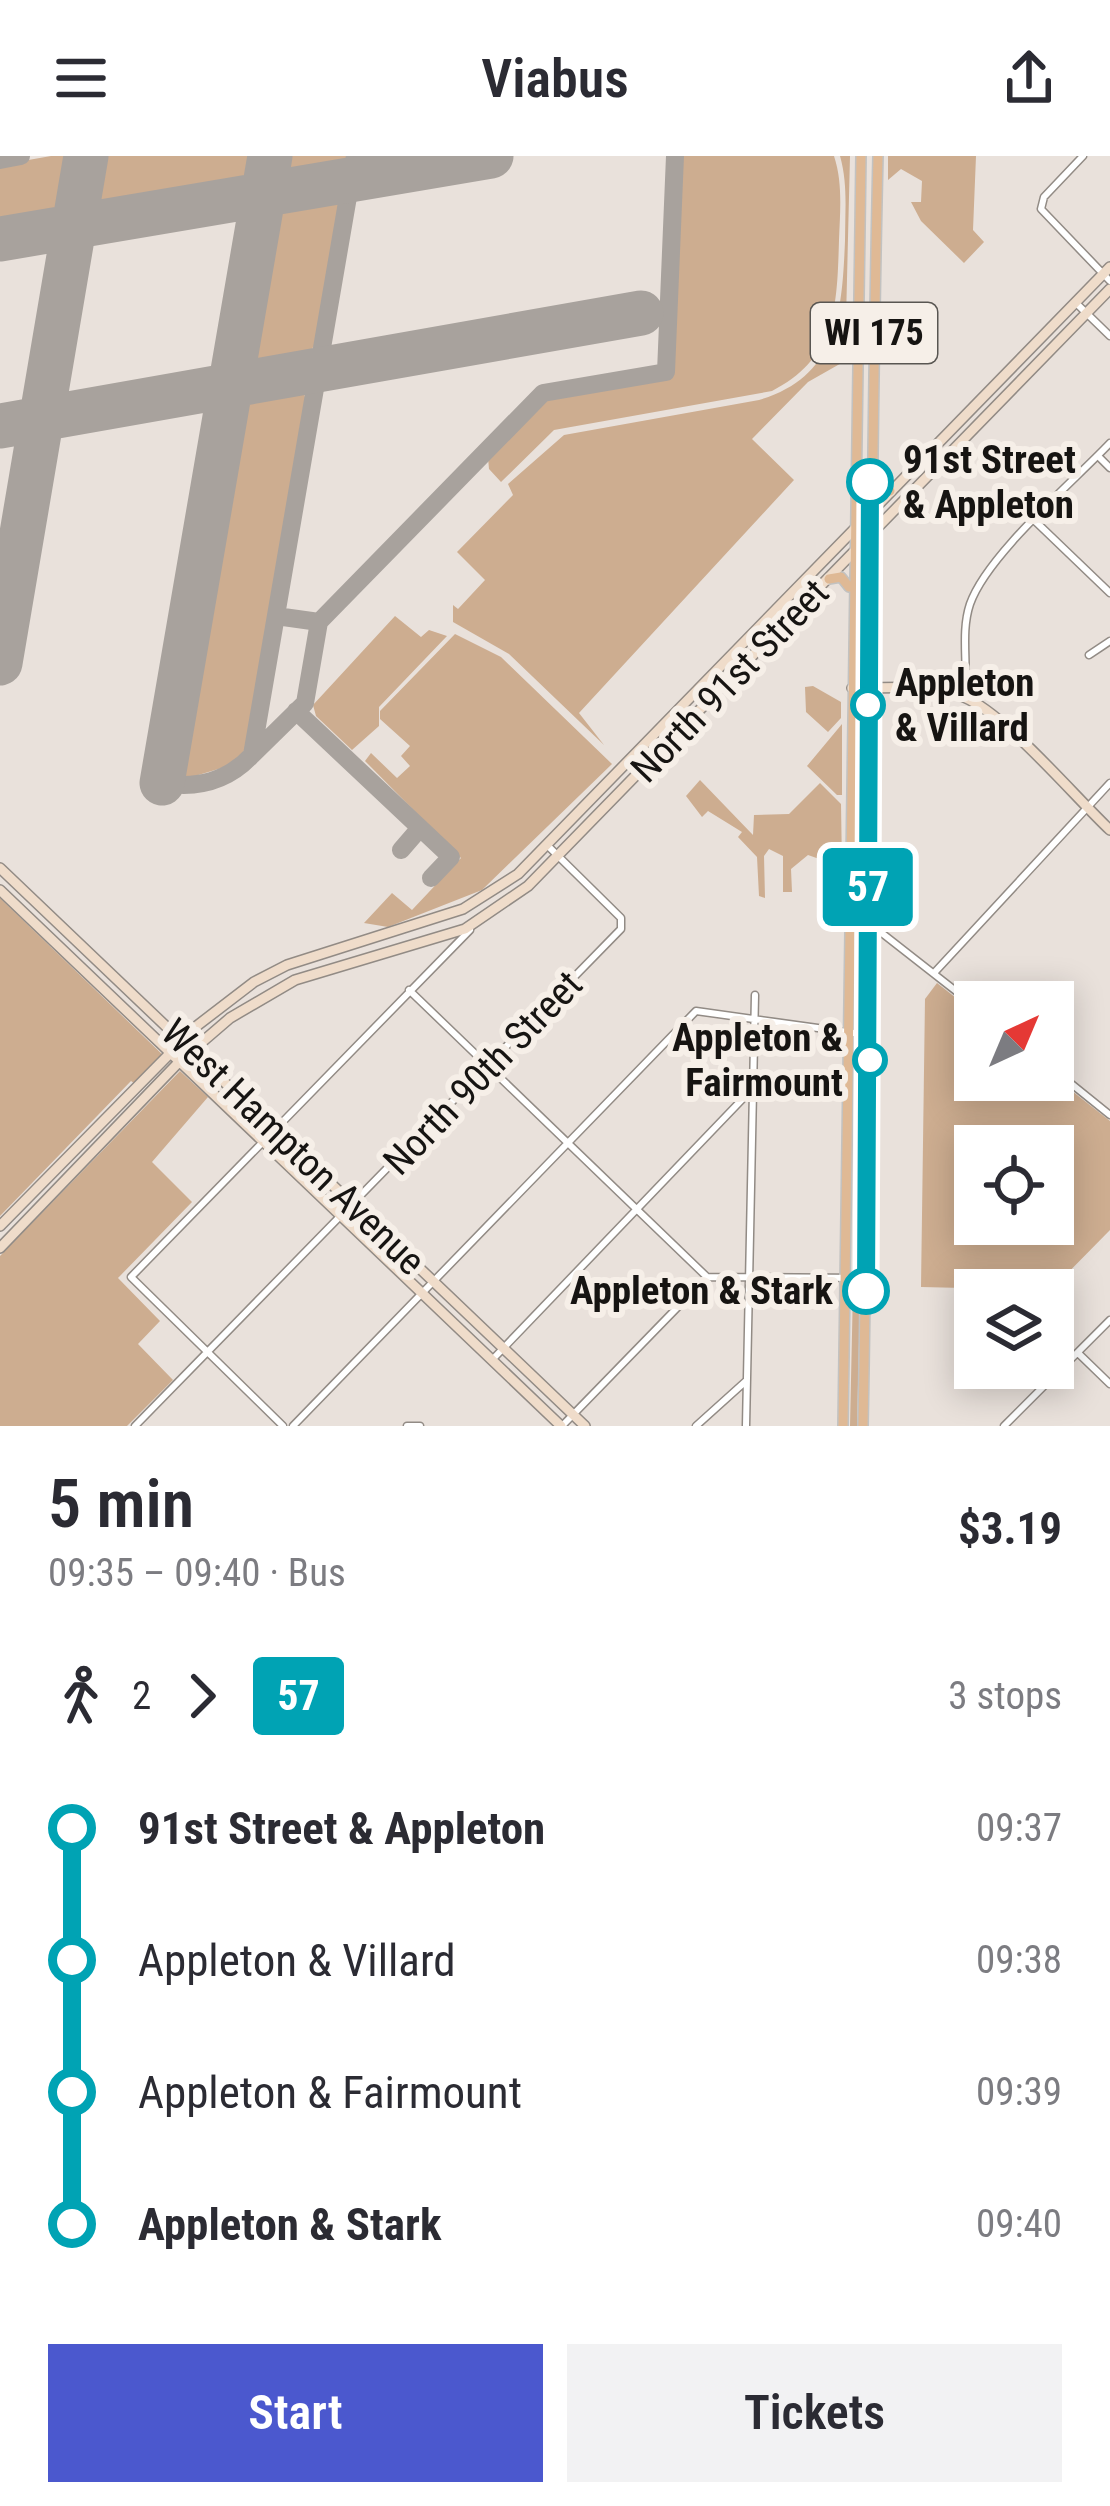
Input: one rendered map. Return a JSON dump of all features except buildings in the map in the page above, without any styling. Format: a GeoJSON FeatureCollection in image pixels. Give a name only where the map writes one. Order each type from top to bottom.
{"type":"FeatureCollection","features":[{"type":"Feature","properties":{"kind":"main road","name":"WI 175"},"geometry":{"type":"LineString","coordinates":[[843,1426],[854,923],[851,556],[861,156]]}},
{"type":"Feature","properties":{"kind":"main road","name":"WI 175"},"geometry":{"type":"LineString","coordinates":[[863,1426],[870,1035],[869,537],[878,156]]}},
{"type":"Feature","properties":{"kind":"main road","name":"North 91st Street"},"geometry":{"type":"LineString","coordinates":[[463,909],[518,874],[548,846],[1075,302],[1108,278]]}},
{"type":"Feature","properties":{"kind":"main road","name":"North 91st Street"},"geometry":{"type":"LineString","coordinates":[[478,921],[528,886],[830,579],[1087,314],[1108,278]]}},
{"type":"Feature","properties":{"kind":"main road"},"geometry":{"type":"LineString","coordinates":[[870,482],[880,492],[890,491]]}},
{"type":"Feature","properties":{"kind":"main road"},"geometry":{"type":"LineString","coordinates":[[830,579],[842,578],[851,594]]}},
{"type":"Feature","properties":{"kind":"main road"},"geometry":{"type":"LineString","coordinates":[[851,621],[868,624]]}},
{"type":"Feature","properties":{"kind":"main road"},"geometry":{"type":"LineString","coordinates":[[852,688],[935,690],[964,697],[992,715],[1110,830]]}},
{"type":"Feature","properties":{"kind":"main road","name":"West Hampton Avenue"},"geometry":{"type":"LineString","coordinates":[[0,868],[585,1426]]}},
{"type":"Feature","properties":{"kind":"main road","name":"West Hampton Avenue"},"geometry":{"type":"LineString","coordinates":[[0,890],[562,1426]]}},
{"type":"Feature","properties":{"kind":"main road"},"geometry":{"type":"LineString","coordinates":[[448,935],[463,909]]}},
{"type":"Feature","properties":{"kind":"main road"},"geometry":{"type":"LineString","coordinates":[[0,1226],[221,1005],[286,965],[463,909]]}},
{"type":"Feature","properties":{"kind":"main road"},"geometry":{"type":"LineString","coordinates":[[0,1248],[180,1061],[281,986],[448,935],[478,921]]}},
{"type":"Feature","properties":{"kind":"street"},"geometry":{"type":"LineString","coordinates":[[1083,156],[1041,204],[1048,222],[1108,278]]}},
{"type":"Feature","properties":{"kind":"street"},"geometry":{"type":"LineString","coordinates":[[1075,302],[1110,336]]}},
{"type":"Feature","properties":{"kind":"street"},"geometry":{"type":"LineString","coordinates":[[964,697],[970,606],[991,567],[1110,443]]}},
{"type":"Feature","properties":{"kind":"street"},"geometry":{"type":"LineString","coordinates":[[1097,456],[1110,468]]}},
{"type":"Feature","properties":{"kind":"street"},"geometry":{"type":"LineString","coordinates":[[1036,521],[1110,592]]}},
{"type":"Feature","properties":{"kind":"street"},"geometry":{"type":"LineString","coordinates":[[1089,655],[1110,641]]}},
{"type":"Feature","properties":{"kind":"street"},"geometry":{"type":"LineString","coordinates":[[934,973],[1110,784]]}},
{"type":"Feature","properties":{"kind":"street"},"geometry":{"type":"LineString","coordinates":[[548,846],[557,855]]}},
{"type":"Feature","properties":{"kind":"street","name":"North 90th Street"},"geometry":{"type":"LineString","coordinates":[[135,1426],[342,1218],[623,922],[557,855]]}},
{"type":"Feature","properties":{"kind":"street","name":"North 91st Street"},"geometry":{"type":"LineString","coordinates":[[207,1353],[131,1277],[478,921]]}},
{"type":"Feature","properties":{"kind":"street"},"geometry":{"type":"LineString","coordinates":[[854,923],[869,927],[954,989]]}},
{"type":"Feature","properties":{"kind":"street","name":"North 91st Street"},"geometry":{"type":"LineString","coordinates":[[440,958],[448,935]]}},
{"type":"Feature","properties":{"kind":"street"},"geometry":{"type":"LineString","coordinates":[[409,990],[707,1276],[866,1279]]}},
{"type":"Feature","properties":{"kind":"street"},"geometry":{"type":"LineString","coordinates":[[746,1426],[755,995]]}},
{"type":"Feature","properties":{"kind":"street"},"geometry":{"type":"LineString","coordinates":[[293,1426],[696,1011],[870,1035]]}},
{"type":"Feature","properties":{"kind":"street"},"geometry":{"type":"LineString","coordinates":[[492,1360],[755,1086]]}},
{"type":"Feature","properties":{"kind":"street"},"geometry":{"type":"LineString","coordinates":[[1074,1086],[1110,1114]]}},
{"type":"Feature","properties":{"kind":"street"},"geometry":{"type":"LineString","coordinates":[[562,1426],[707,1276]]}},
{"type":"Feature","properties":{"kind":"street"},"geometry":{"type":"LineString","coordinates":[[1004,1426],[1110,1319]]}},
{"type":"Feature","properties":{"kind":"street"},"geometry":{"type":"LineString","coordinates":[[1077,1352],[1110,1384]]}},
{"type":"Feature","properties":{"kind":"street"},"geometry":{"type":"LineString","coordinates":[[207,1353],[284,1426]]}},
{"type":"Feature","properties":{"kind":"street"},"geometry":{"type":"LineString","coordinates":[[696,1426],[747,1380]]}},
{"type":"Feature","properties":{"kind":"street"},"geometry":{"type":"LineString","coordinates":[[407,1426],[420,1426]]}},
{"type":"Feature","properties":{"kind":"shaded area"},"geometry":{"type":"Polygon","coordinates":[[[69,156],[73,162],[61,215],[0,229],[0,165],[69,156]]]}},
{"type":"Feature","properties":{"kind":"shaded area"},"geometry":{"type":"Polygon","coordinates":[[[98,156],[258,156],[252,180],[242,186],[98,211],[90,199],[98,156]]]}},
{"type":"Feature","properties":{"kind":"shaded area"},"geometry":{"type":"Polygon","coordinates":[[[282,156],[348,156],[328,172],[301,177],[283,176],[282,156]]]}},
{"type":"Feature","properties":{"kind":"shaded area"},"geometry":{"type":"Polygon","coordinates":[[[682,156],[834,156],[840,198],[837,286],[821,346],[810,363],[772,391],[554,430],[501,482],[489,469],[488,458],[550,398],[673,375],[682,156]]]}},
{"type":"Feature","properties":{"kind":"shaded area"},"geometry":{"type":"Polygon","coordinates":[[[840,156],[850,156],[845,361],[808,382],[752,439],[794,480],[579,713],[604,745],[509,654],[453,622],[453,605],[458,609],[485,580],[457,552],[513,495],[508,484],[564,435],[759,400],[805,375],[830,338],[841,293],[846,198],[840,156]]]}},
{"type":"Feature","properties":{"kind":"shaded area"},"geometry":{"type":"Polygon","coordinates":[[[888,156],[976,156],[973,230],[984,242],[964,263],[921,221],[911,202],[921,202],[922,181],[901,169],[888,180],[888,156]]]}},
{"type":"Feature","properties":{"kind":"shaded area"},"geometry":{"type":"Polygon","coordinates":[[[329,195],[339,201],[339,208],[316,344],[302,360],[253,368],[248,355],[272,215],[283,204],[329,195]]]}},
{"type":"Feature","properties":{"kind":"shaded area"},"geometry":{"type":"Polygon","coordinates":[[[303,386],[306,403],[249,743],[235,764],[185,779],[177,771],[239,407],[252,393],[303,386]]]}},
{"type":"Feature","properties":{"kind":"shaded area"},"geometry":{"type":"Polygon","coordinates":[[[395,616],[421,637],[429,630],[447,636],[379,707],[379,726],[352,750],[316,716],[313,705],[395,616]]]}},
{"type":"Feature","properties":{"kind":"shaded area"},"geometry":{"type":"Polygon","coordinates":[[[455,634],[501,657],[612,764],[482,890],[388,927],[364,923],[392,893],[412,910],[461,858],[365,761],[371,753],[397,778],[410,766],[401,756],[410,746],[380,719],[380,711],[455,634]]]}},
{"type":"Feature","properties":{"kind":"shaded area"},"geometry":{"type":"Polygon","coordinates":[[[813,686],[841,702],[841,718],[828,732],[806,712],[805,687],[813,686]]]}},
{"type":"Feature","properties":{"kind":"shaded area"},"geometry":{"type":"Polygon","coordinates":[[[859,704],[863,704],[864,913],[857,903],[859,704]]]}},
{"type":"Feature","properties":{"kind":"shaded area"},"geometry":{"type":"Polygon","coordinates":[[[842,724],[842,795],[837,795],[807,766],[842,724]]]}},
{"type":"Feature","properties":{"kind":"shaded area"},"geometry":{"type":"Polygon","coordinates":[[[700,780],[753,835],[754,815],[789,814],[820,783],[841,804],[842,867],[808,855],[791,869],[792,892],[783,892],[783,856],[769,849],[764,856],[765,898],[759,896],[757,857],[738,837],[742,832],[708,811],[702,817],[686,796],[700,780]]]}},
{"type":"Feature","properties":{"kind":"shaded area"},"geometry":{"type":"Polygon","coordinates":[[[0,898],[166,1058],[138,1086],[131,1081],[0,1216],[0,898]]]}},
{"type":"Feature","properties":{"kind":"shaded area"},"geometry":{"type":"Polygon","coordinates":[[[937,983],[954,996],[954,1101],[1074,1101],[1074,1093],[1110,1121],[1110,1230],[1072,1269],[954,1269],[954,1288],[921,1287],[925,999],[937,983]]]}},
{"type":"Feature","properties":{"kind":"shaded area"},"geometry":{"type":"Polygon","coordinates":[[[858,1045],[865,1055],[861,1248],[855,1268],[858,1045]]]}},
{"type":"Feature","properties":{"kind":"shaded area"},"geometry":{"type":"Polygon","coordinates":[[[180,1071],[208,1097],[152,1162],[192,1202],[118,1278],[160,1321],[138,1344],[173,1380],[127,1426],[0,1426],[0,1256],[180,1071]]]}},
{"type":"Feature","properties":{"kind":"shaded area"},"geometry":{"type":"Polygon","coordinates":[[[853,1288],[860,1300],[857,1426],[850,1426],[853,1288]]]}},
{"type":"Feature","properties":{"kind":"taxiway"},"geometry":{"type":"LineString","coordinates":[[0,160],[21,156]]}},
{"type":"Feature","properties":{"kind":"taxiway"},"geometry":{"type":"LineString","coordinates":[[162,783],[211,781],[252,755],[355,156]]}},
{"type":"Feature","properties":{"kind":"taxiway"},"geometry":{"type":"LineString","coordinates":[[252,755],[305,703],[319,622],[543,393],[666,372],[675,156]]}},
{"type":"Feature","properties":{"kind":"taxiway"},"geometry":{"type":"LineString","coordinates":[[229,385],[319,370]]}},
{"type":"Feature","properties":{"kind":"taxiway"},"geometry":{"type":"LineString","coordinates":[[276,616],[319,622]]}},
{"type":"Feature","properties":{"kind":"taxiway"},"geometry":{"type":"LineString","coordinates":[[296,711],[451,857],[431,878]]}},
{"type":"Feature","properties":{"kind":"taxiway"},"geometry":{"type":"LineString","coordinates":[[401,850],[420,828]]}},
{"type":"Feature","properties":{"kind":"runway"},"geometry":{"type":"LineString","coordinates":[[0,663],[86,156]]}},
{"type":"Feature","properties":{"kind":"runway"},"geometry":{"type":"LineString","coordinates":[[162,783],[270,156]]}},
{"type":"Feature","properties":{"kind":"runway"},"geometry":{"type":"LineString","coordinates":[[0,239],[491,156]]}},
{"type":"Feature","properties":{"kind":"runway"},"geometry":{"type":"LineString","coordinates":[[0,426],[641,313]]}},
{"type":"Feature","properties":{"kind":"bus line","name":"57"},"geometry":{"type":"LineString","coordinates":[[866,1291],[870,482]]}},
{"type":"Feature","properties":{"kind":"place","name":"91st Street & Appleton"},"geometry":{"type":"Point","coordinates":[870,482]}},
{"type":"Feature","properties":{"kind":"place","name":"Appleton & Villard"},"geometry":{"type":"Point","coordinates":[868,705]}},
{"type":"Feature","properties":{"kind":"place","name":"Appleton & Fairmount"},"geometry":{"type":"Point","coordinates":[870,1060]}},
{"type":"Feature","properties":{"kind":"place","name":"Appleton & Stark"},"geometry":{"type":"Point","coordinates":[866,1291]}}]}
